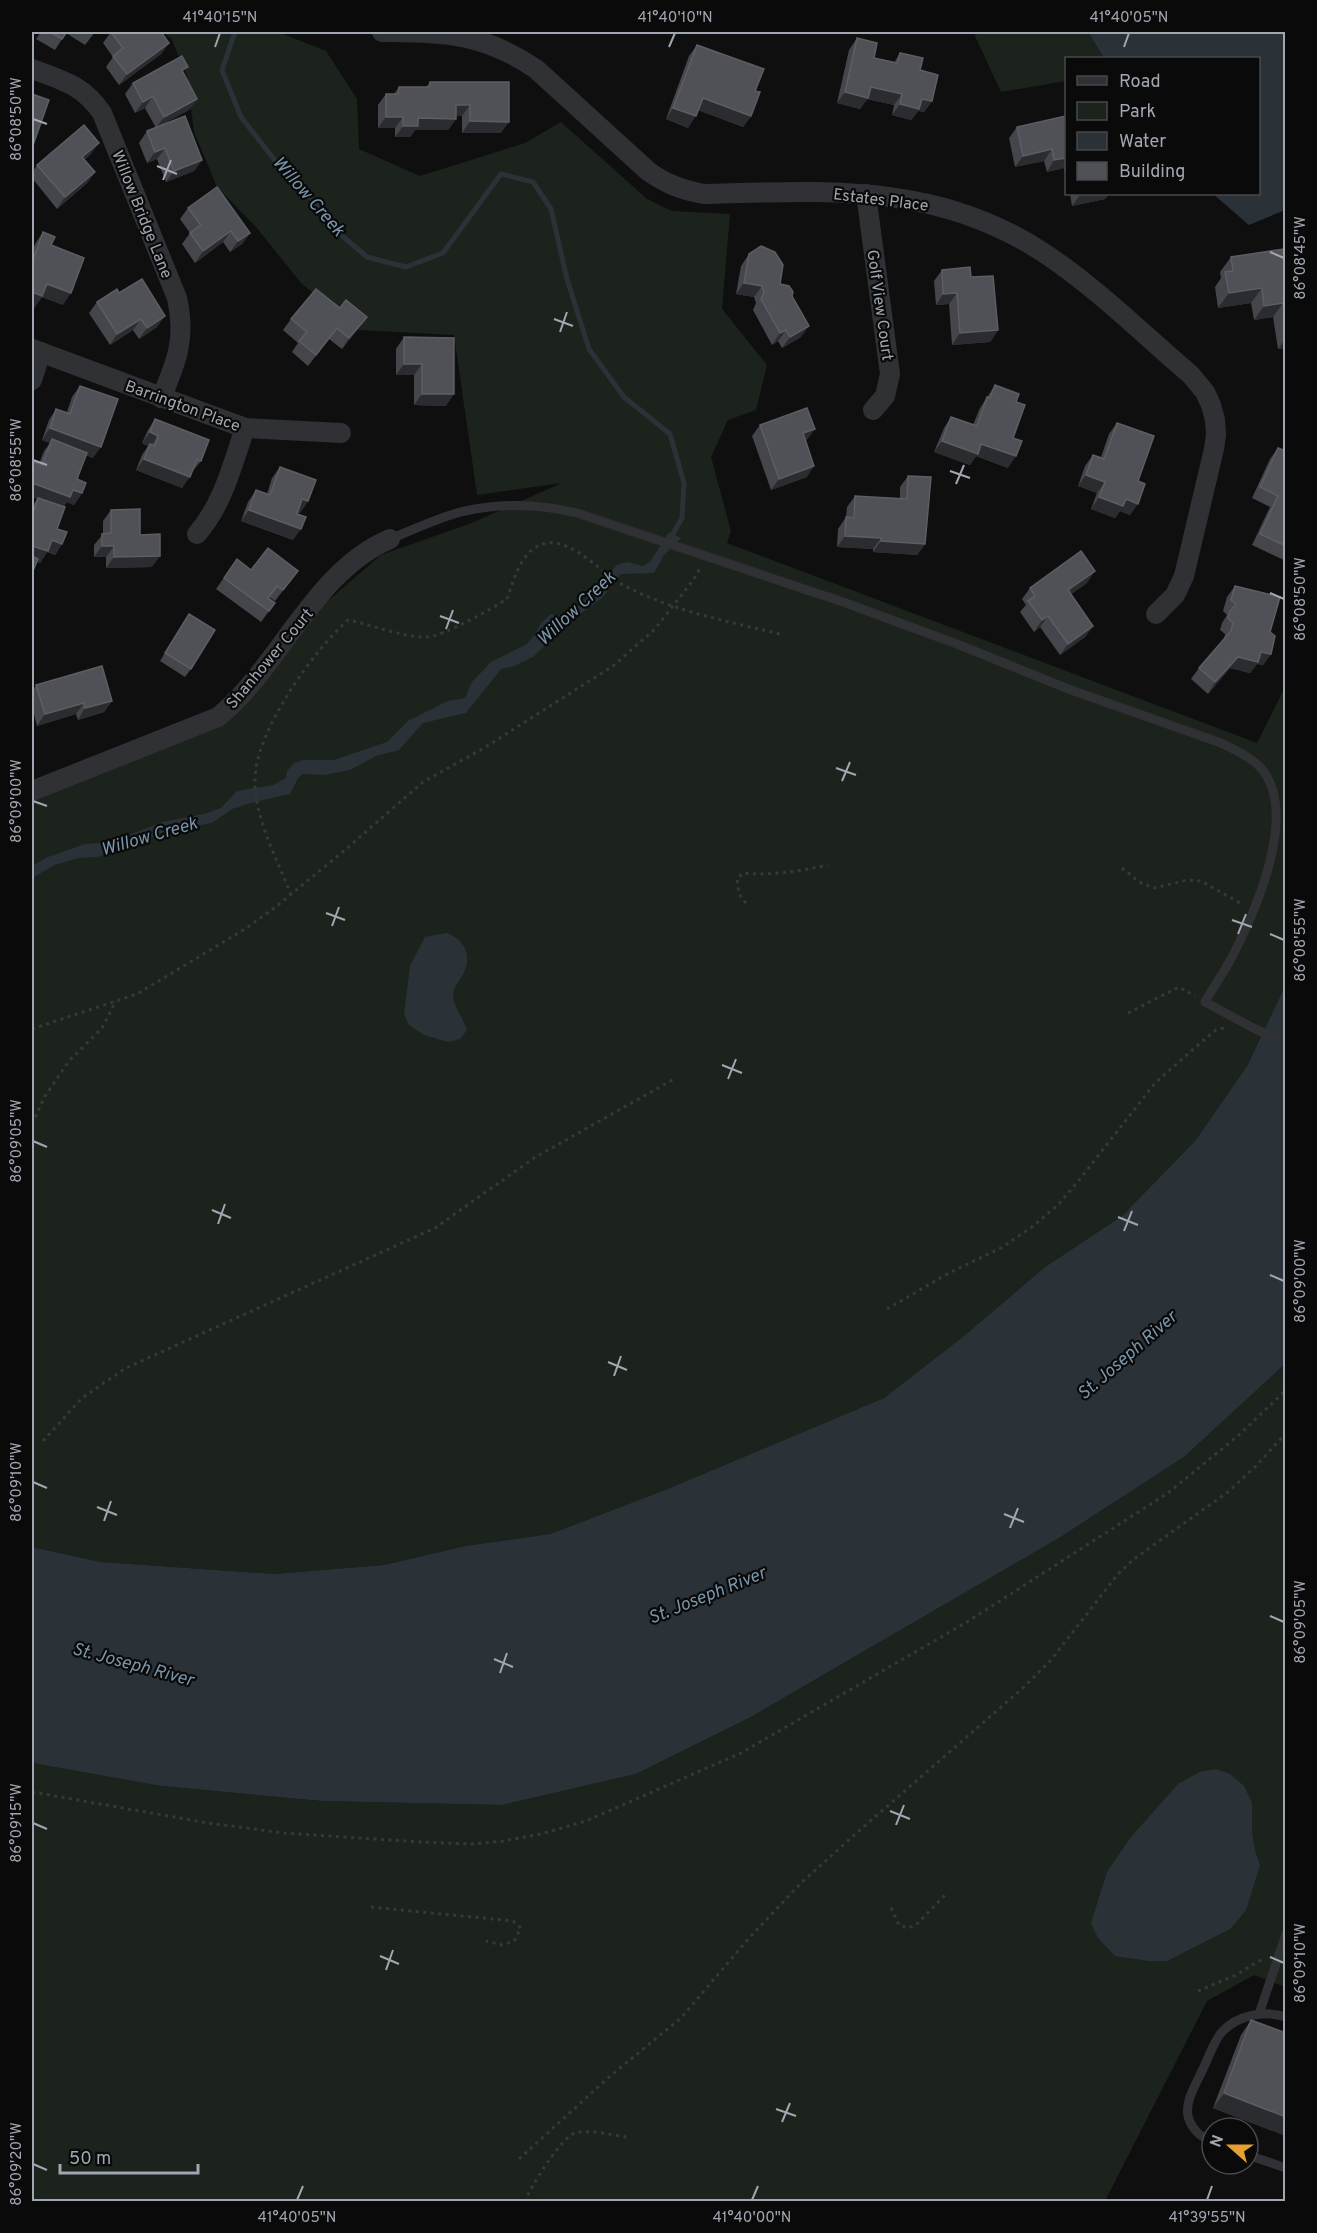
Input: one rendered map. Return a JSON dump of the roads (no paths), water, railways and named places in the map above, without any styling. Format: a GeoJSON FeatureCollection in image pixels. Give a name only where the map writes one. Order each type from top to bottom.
{"type":"FeatureCollection","features":[{"type":"Feature","properties":{"kind":"street","name":"Estates Place"},"geometry":{"type":"LineString","coordinates":[[382,32],[446,33],[493,37],[536,69],[648,171],[681,190],[704,194],[803,192],[866,194],[909,199],[930,203],[975,218],[1046,254],[1196,380],[1205,392],[1215,420],[1214,449],[1184,576],[1175,595],[1156,614]]}},
{"type":"Feature","properties":{"kind":"street","name":"Willow Bridge Lane"},"geometry":{"type":"LineString","coordinates":[[32,69],[86,92],[102,113],[177,298],[181,339],[178,355],[161,398]]}},
{"type":"Feature","properties":{"kind":"street","name":"Golf View Court"},"geometry":{"type":"LineString","coordinates":[[866,194],[890,374],[885,396],[873,410]]}},
{"type":"Feature","properties":{"kind":"street","name":"Barrington Place"},"geometry":{"type":"LineString","coordinates":[[36,351],[245,428],[341,433]]}},
{"type":"Feature","properties":{"kind":"street"},"geometry":{"type":"LineString","coordinates":[[32,380],[36,351]]}},
{"type":"Feature","properties":{"kind":"street"},"geometry":{"type":"LineString","coordinates":[[197,534],[208,522],[220,500],[245,428]]}},
{"type":"Feature","properties":{"kind":"street","name":"Shanhower Court"},"geometry":{"type":"LineString","coordinates":[[32,791],[218,717],[238,701],[287,636],[339,574],[372,546],[390,539]]}},
{"type":"Feature","properties":{"kind":"lane"},"geometry":{"type":"LineString","coordinates":[[390,539],[463,511],[515,505],[576,513],[843,602],[947,640],[1071,690],[1221,743],[1244,754],[1261,768],[1269,782],[1275,801],[1276,827],[1271,855],[1253,910],[1233,956],[1204,1002],[1257,1030],[1286,1041]]}},
{"type":"Feature","properties":{"kind":"lane"},"geometry":{"type":"LineString","coordinates":[[1259,2014],[1285,1934]]}},
{"type":"Feature","properties":{"kind":"lane"},"geometry":{"type":"LineString","coordinates":[[1200,2134],[1192,2128],[1188,2114],[1191,2096],[1221,2032],[1237,2021],[1259,2014],[1274,2013],[1286,2017]]}},
{"type":"Feature","properties":{"kind":"lane"},"geometry":{"type":"LineString","coordinates":[[1260,2159],[1286,2168]]}},
{"type":"Feature","properties":{"kind":"water"},"geometry":{"type":"Polygon","coordinates":[[[1088,32],[1285,32],[1285,210],[1249,225],[1214,195],[1260,195],[1260,57],[1103,57],[1088,32]]]}},
{"type":"Feature","properties":{"kind":"water"},"geometry":{"type":"Polygon","coordinates":[[[669,532],[681,538],[664,555],[654,573],[621,574],[602,598],[554,633],[533,657],[501,669],[466,713],[423,723],[399,750],[376,756],[350,770],[324,775],[303,774],[298,778],[290,794],[232,809],[212,823],[166,831],[130,847],[97,857],[78,858],[55,865],[32,878],[32,866],[48,857],[85,844],[110,842],[163,822],[204,814],[221,808],[237,791],[273,785],[286,778],[287,771],[294,763],[303,760],[334,760],[387,742],[408,721],[448,701],[465,698],[472,682],[491,662],[527,644],[541,623],[551,614],[565,617],[577,608],[617,565],[627,562],[643,566],[650,562],[669,532]]]}},
{"type":"Feature","properties":{"kind":"water"},"geometry":{"type":"Polygon","coordinates":[[[447,933],[461,943],[467,957],[465,970],[453,995],[467,1030],[460,1039],[448,1042],[424,1035],[409,1025],[404,1014],[410,966],[425,937],[447,933]]]}},
{"type":"Feature","properties":{"kind":"water","name":"St. Joseph River"},"geometry":{"type":"Polygon","coordinates":[[[1285,986],[1285,1364],[1184,1457],[1059,1538],[751,1717],[636,1774],[502,1805],[322,1801],[161,1786],[32,1763],[32,1547],[101,1562],[274,1574],[384,1565],[465,1546],[550,1534],[665,1490],[884,1398],[964,1336],[1045,1267],[1122,1216],[1195,1141],[1247,1066],[1285,986]]]}},
{"type":"Feature","properties":{"kind":"water"},"geometry":{"type":"Polygon","coordinates":[[[1216,1769],[1230,1774],[1244,1786],[1252,1803],[1252,1833],[1260,1865],[1246,1910],[1230,1929],[1167,1961],[1115,1956],[1098,1938],[1091,1923],[1107,1872],[1131,1837],[1178,1784],[1200,1772],[1216,1769]]]}},
{"type":"Feature","properties":{"kind":"waterway","name":"Willow Creek"},"geometry":{"type":"LineString","coordinates":[[235,32],[222,70],[241,117],[281,168],[315,202],[340,234],[367,257],[406,267],[443,253],[501,174],[533,182],[551,209],[567,279],[589,349],[624,397],[670,434],[684,483],[682,518],[670,539]]}}]}
